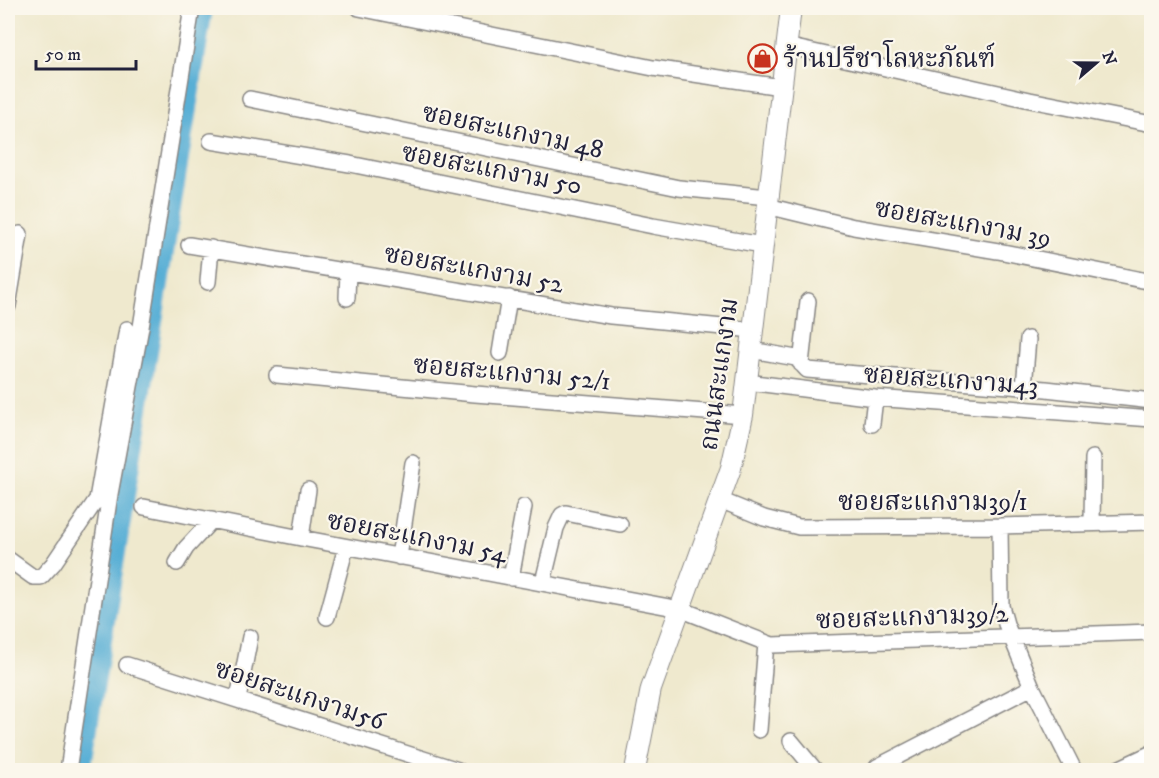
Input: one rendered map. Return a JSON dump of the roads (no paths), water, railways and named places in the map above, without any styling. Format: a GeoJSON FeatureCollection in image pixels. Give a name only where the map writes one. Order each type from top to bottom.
{"type":"FeatureCollection","features":[{"type":"Feature","properties":{"kind":"street"},"geometry":{"type":"LineString","coordinates":[[68,771],[110,494],[141,327],[192,8]]}},
{"type":"Feature","properties":{"kind":"street"},"geometry":{"type":"LineString","coordinates":[[359,8],[653,69],[781,87]]}},
{"type":"Feature","properties":{"kind":"street","name":"ถนนสะแกงาม"},"geometry":{"type":"LineString","coordinates":[[635,771],[651,689],[732,468],[743,415],[791,8]]}},
{"type":"Feature","properties":{"kind":"street"},"geometry":{"type":"LineString","coordinates":[[786,46],[1030,100],[1152,124]]}},
{"type":"Feature","properties":{"kind":"street","name":"ซอยสะแกงาม 48"},"geometry":{"type":"LineString","coordinates":[[250,99],[679,188],[767,202]]}},
{"type":"Feature","properties":{"kind":"street","name":"ซอยสะแกงาม 50"},"geometry":{"type":"LineString","coordinates":[[211,141],[350,164],[762,246]]}},
{"type":"Feature","properties":{"kind":"street","name":"ซอยสะแกงาม 39"},"geometry":{"type":"LineString","coordinates":[[767,202],[854,227],[998,251],[1152,282]]}},
{"type":"Feature","properties":{"kind":"street"},"geometry":{"type":"LineString","coordinates":[[8,306],[20,234]]}},
{"type":"Feature","properties":{"kind":"street","name":"ซอยสะแกงาม 52"},"geometry":{"type":"LineString","coordinates":[[189,245],[611,316],[753,330]]}},
{"type":"Feature","properties":{"kind":"street"},"geometry":{"type":"LineString","coordinates":[[208,282],[211,248]]}},
{"type":"Feature","properties":{"kind":"street"},"geometry":{"type":"LineString","coordinates":[[347,298],[348,271]]}},
{"type":"Feature","properties":{"kind":"street"},"geometry":{"type":"LineString","coordinates":[[500,353],[509,298]]}},
{"type":"Feature","properties":{"kind":"street"},"geometry":{"type":"LineString","coordinates":[[801,364],[808,301]]}},
{"type":"Feature","properties":{"kind":"street"},"geometry":{"type":"LineString","coordinates":[[8,559],[33,577],[41,576],[53,564],[97,499],[127,329]]}},
{"type":"Feature","properties":{"kind":"street"},"geometry":{"type":"LineString","coordinates":[[1024,387],[1028,339]]}},
{"type":"Feature","properties":{"kind":"street"},"geometry":{"type":"LineString","coordinates":[[751,350],[796,358],[807,370],[1024,387],[1152,401]]}},
{"type":"Feature","properties":{"kind":"street","name":"ซอยสะแกงาม 52/1"},"geometry":{"type":"LineString","coordinates":[[277,375],[475,394],[743,415]]}},
{"type":"Feature","properties":{"kind":"street","name":"ซอยสะแกงาม43"},"geometry":{"type":"LineString","coordinates":[[747,382],[875,398],[1152,419]]}},
{"type":"Feature","properties":{"kind":"street"},"geometry":{"type":"LineString","coordinates":[[872,424],[875,398]]}},
{"type":"Feature","properties":{"kind":"street"},"geometry":{"type":"LineString","coordinates":[[1092,522],[1093,458]]}},
{"type":"Feature","properties":{"kind":"street"},"geometry":{"type":"LineString","coordinates":[[399,557],[413,463]]}},
{"type":"Feature","properties":{"kind":"street"},"geometry":{"type":"LineString","coordinates":[[301,538],[308,490]]}},
{"type":"Feature","properties":{"kind":"street","name":"ซอยสะแกงาม39/1"},"geometry":{"type":"LineString","coordinates":[[720,500],[764,518],[799,526],[1000,526],[1152,522]]}},
{"type":"Feature","properties":{"kind":"street","name":"ซอยสะแกงาม 54"},"geometry":{"type":"LineString","coordinates":[[144,507],[680,609]]}},
{"type":"Feature","properties":{"kind":"street"},"geometry":{"type":"LineString","coordinates":[[511,578],[524,507]]}},
{"type":"Feature","properties":{"kind":"street"},"geometry":{"type":"LineString","coordinates":[[543,582],[556,528],[562,515],[567,513],[620,524]]}},
{"type":"Feature","properties":{"kind":"street"},"geometry":{"type":"LineString","coordinates":[[177,563],[186,548],[212,520]]}},
{"type":"Feature","properties":{"kind":"street"},"geometry":{"type":"LineString","coordinates":[[1000,526],[1001,606],[1032,687],[1074,771]]}},
{"type":"Feature","properties":{"kind":"street"},"geometry":{"type":"LineString","coordinates":[[327,617],[345,547]]}},
{"type":"Feature","properties":{"kind":"street","name":"ซอยสะแกงาม39/2"},"geometry":{"type":"LineString","coordinates":[[680,609],[772,645],[1152,632]]}},
{"type":"Feature","properties":{"kind":"street"},"geometry":{"type":"LineString","coordinates":[[238,699],[250,637]]}},
{"type":"Feature","properties":{"kind":"street"},"geometry":{"type":"LineString","coordinates":[[759,730],[766,643]]}},
{"type":"Feature","properties":{"kind":"street","name":"ซอยสะแกงาม56"},"geometry":{"type":"LineString","coordinates":[[127,665],[458,771]]}},
{"type":"Feature","properties":{"kind":"street"},"geometry":{"type":"LineString","coordinates":[[877,766],[1032,687]]}},
{"type":"Feature","properties":{"kind":"street"},"geometry":{"type":"LineString","coordinates":[[791,741],[815,771]]}},
{"type":"Feature","properties":{"kind":"street"},"geometry":{"type":"LineString","coordinates":[[1116,771],[1152,753]]}},
{"type":"Feature","properties":{"kind":"waterway"},"geometry":{"type":"LineString","coordinates":[[79,770],[201,8]]}},
{"type":"Feature","properties":{"kind":"place","name":"ร้านปรีชาโลหะภัณฑ์"},"geometry":{"type":"Point","coordinates":[762,58]}}]}
